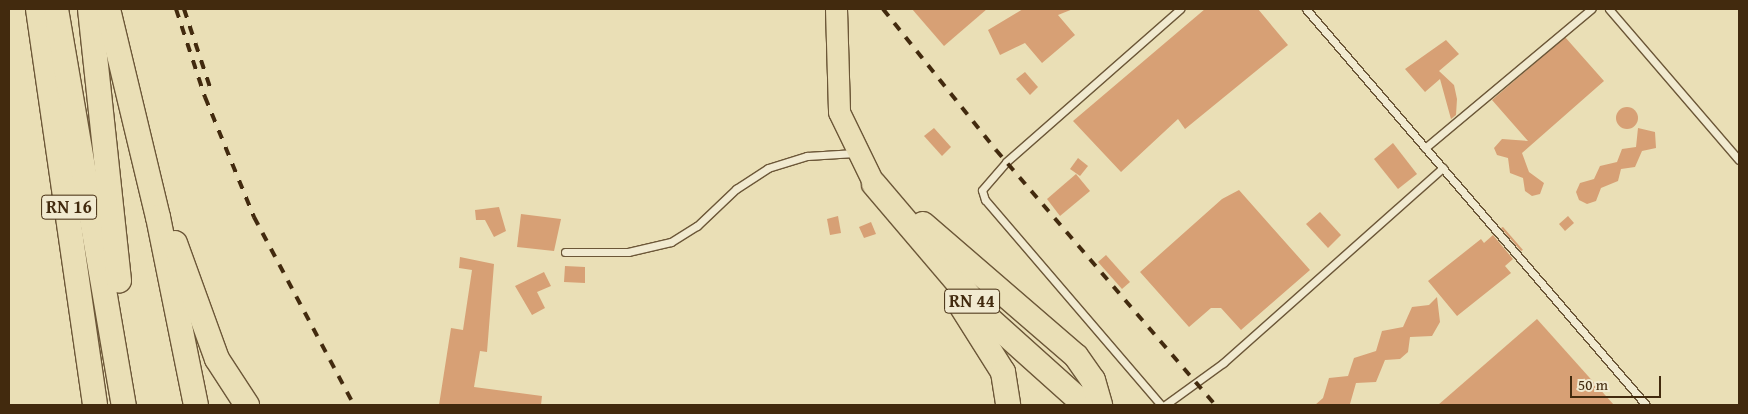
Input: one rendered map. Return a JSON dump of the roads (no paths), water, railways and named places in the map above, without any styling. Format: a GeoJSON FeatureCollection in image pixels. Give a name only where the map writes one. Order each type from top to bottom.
{"type":"FeatureCollection","features":[{"type":"Feature","properties":{"kind":"highway","name":"RN 16"},"geometry":{"type":"LineString","coordinates":[[38,9],[95,405]]}},
{"type":"Feature","properties":{"kind":"highway"},"geometry":{"type":"LineString","coordinates":[[56,9],[92,202],[124,405]]}},
{"type":"Feature","properties":{"kind":"highway"},"geometry":{"type":"LineString","coordinates":[[73,9],[92,202]]}},
{"type":"Feature","properties":{"kind":"highway"},"geometry":{"type":"LineString","coordinates":[[90,9],[137,405]]}},
{"type":"Feature","properties":{"kind":"highway"},"geometry":{"type":"LineString","coordinates":[[108,9],[158,216],[196,405]]}},
{"type":"Feature","properties":{"kind":"highway"},"geometry":{"type":"LineString","coordinates":[[121,9],[127,88]]}},
{"type":"Feature","properties":{"kind":"highway"},"geometry":{"type":"LineString","coordinates":[[874,184],[994,353],[1009,392],[1008,405]]}},
{"type":"Feature","properties":{"kind":"highway","name":"RN 44"},"geometry":{"type":"LineString","coordinates":[[874,184],[896,206],[976,305],[1085,405]]}},
{"type":"Feature","properties":{"kind":"highway"},"geometry":{"type":"LineString","coordinates":[[896,206],[974,268],[1076,356],[1093,380],[1100,405]]}},
{"type":"Feature","properties":{"kind":"highway"},"geometry":{"type":"LineString","coordinates":[[158,216],[182,256],[217,359],[246,405]]}},
{"type":"Feature","properties":{"kind":"main road","name":"RN 44"},"geometry":{"type":"LineString","coordinates":[[836,9],[837,97],[856,153],[874,184]]}},
{"type":"Feature","properties":{"kind":"lane"},"geometry":{"type":"LineString","coordinates":[[1180,9],[1006,162],[982,190],[985,200],[1163,405],[1223,362],[1443,168]]}},
{"type":"Feature","properties":{"kind":"lane"},"geometry":{"type":"LineString","coordinates":[[1306,9],[1646,405]]}},
{"type":"Feature","properties":{"kind":"lane"},"geometry":{"type":"LineString","coordinates":[[1425,148],[1590,9]]}},
{"type":"Feature","properties":{"kind":"lane"},"geometry":{"type":"LineString","coordinates":[[1609,9],[1739,160]]}},
{"type":"Feature","properties":{"kind":"lane"},"geometry":{"type":"LineString","coordinates":[[564,252],[628,252],[671,242],[697,226],[736,190],[768,168],[807,156],[856,153]]}},
{"type":"Feature","properties":{"kind":"railway"},"geometry":{"type":"LineString","coordinates":[[176,9],[205,97],[254,217],[354,405]]}},
{"type":"Feature","properties":{"kind":"railway"},"geometry":{"type":"LineString","coordinates":[[184,9],[210,87]]}},
{"type":"Feature","properties":{"kind":"railway"},"geometry":{"type":"LineString","coordinates":[[883,9],[996,150],[1215,405]]}}]}
